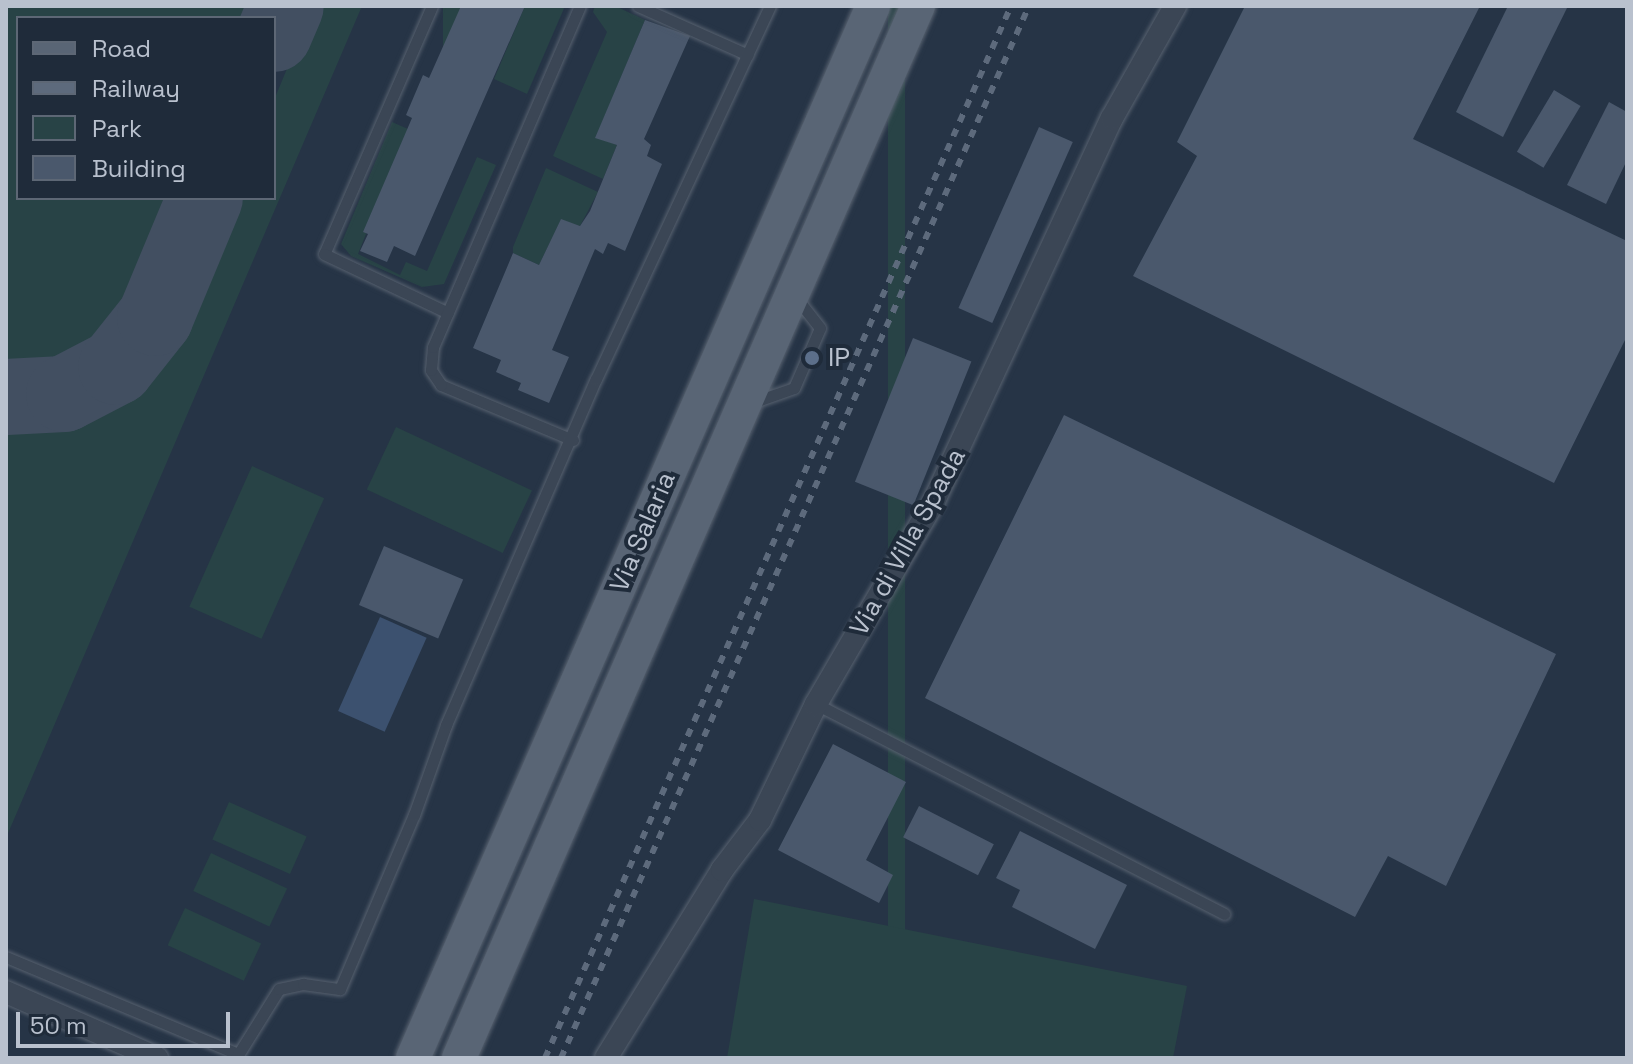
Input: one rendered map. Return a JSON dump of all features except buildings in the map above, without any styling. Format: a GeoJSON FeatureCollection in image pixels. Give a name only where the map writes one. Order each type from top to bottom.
{"type":"FeatureCollection","features":[{"type":"Feature","properties":{"kind":"main road","name":"Via Salaria"},"geometry":{"type":"LineString","coordinates":[[413,1058],[873,6]]}},
{"type":"Feature","properties":{"kind":"main road","name":"Via Salaria"},"geometry":{"type":"LineString","coordinates":[[459,1058],[918,6]]}},
{"type":"Feature","properties":{"kind":"street","name":"Via di Villa Spada"},"geometry":{"type":"LineString","coordinates":[[606,1058],[722,870],[760,820],[816,704],[934,501],[1112,118],[1175,6]]}},
{"type":"Feature","properties":{"kind":"street"},"geometry":{"type":"LineString","coordinates":[[6,992],[157,1058]]}},
{"type":"Feature","properties":{"kind":"lane"},"geometry":{"type":"LineString","coordinates":[[432,6],[324,254],[448,313]]}},
{"type":"Feature","properties":{"kind":"lane"},"geometry":{"type":"LineString","coordinates":[[573,440],[441,385],[431,370],[433,347],[580,6]]}},
{"type":"Feature","properties":{"kind":"lane"},"geometry":{"type":"LineString","coordinates":[[638,6],[748,55]]}},
{"type":"Feature","properties":{"kind":"lane"},"geometry":{"type":"LineString","coordinates":[[6,957],[237,1056],[279,989],[303,984],[340,989],[414,815],[446,725],[573,440],[596,379],[770,6]]}},
{"type":"Feature","properties":{"kind":"lane"},"geometry":{"type":"LineString","coordinates":[[816,704],[1224,914]]}},
{"type":"Feature","properties":{"kind":"green space"},"geometry":{"type":"Polygon","coordinates":[[[6,6],[255,6],[251,16],[16,16],[16,200],[175,200],[118,326],[88,352],[62,363],[6,363],[6,6]]]}},
{"type":"Feature","properties":{"kind":"green space"},"geometry":{"type":"Polygon","coordinates":[[[313,6],[362,6],[6,838],[6,421],[65,421],[106,406],[167,352],[232,200],[276,200],[276,95],[313,6]]]}},
{"type":"Feature","properties":{"kind":"green space"},"geometry":{"type":"Polygon","coordinates":[[[443,6],[461,6],[461,78],[443,78],[443,6]]]}},
{"type":"Feature","properties":{"kind":"green space"},"geometry":{"type":"Polygon","coordinates":[[[525,6],[565,6],[527,94],[494,79],[525,6]]]}},
{"type":"Feature","properties":{"kind":"green space"},"geometry":{"type":"Polygon","coordinates":[[[595,6],[615,6],[645,20],[596,137],[617,145],[603,179],[553,156],[607,32],[593,12],[595,6]]]}},
{"type":"Feature","properties":{"kind":"green space"},"geometry":{"type":"Polygon","coordinates":[[[888,6],[905,6],[905,1058],[888,1058],[888,6]]]}},
{"type":"Feature","properties":{"kind":"green space"},"geometry":{"type":"Polygon","coordinates":[[[392,122],[408,129],[358,254],[400,275],[406,262],[427,271],[477,157],[496,165],[444,284],[422,287],[351,256],[341,244],[392,122]]]}},
{"type":"Feature","properties":{"kind":"green space"},"geometry":{"type":"Polygon","coordinates":[[[546,168],[598,192],[580,226],[561,220],[539,265],[513,253],[513,247],[546,168]]]}},
{"type":"Feature","properties":{"kind":"green space"},"geometry":{"type":"Polygon","coordinates":[[[396,427],[532,490],[503,553],[367,490],[396,427]]]}},
{"type":"Feature","properties":{"kind":"green space"},"geometry":{"type":"Polygon","coordinates":[[[252,466],[324,498],[262,639],[189,607],[252,466]]]}},
{"type":"Feature","properties":{"kind":"green space"},"geometry":{"type":"Polygon","coordinates":[[[229,802],[307,837],[290,874],[212,839],[229,802]]]}},
{"type":"Feature","properties":{"kind":"green space"},"geometry":{"type":"Polygon","coordinates":[[[211,853],[287,888],[269,927],[193,891],[211,853]]]}},
{"type":"Feature","properties":{"kind":"green space"},"geometry":{"type":"Polygon","coordinates":[[[754,899],[1187,986],[1173,1058],[727,1058],[754,899]]]}},
{"type":"Feature","properties":{"kind":"green space"},"geometry":{"type":"Polygon","coordinates":[[[185,908],[261,943],[244,981],[168,945],[185,908]]]}},
{"type":"Feature","properties":{"kind":"water"},"geometry":{"type":"Polygon","coordinates":[[[380,617],[427,638],[385,732],[338,711],[380,617]]]}},
{"type":"Feature","properties":{"kind":"taxiway"},"geometry":{"type":"LineString","coordinates":[[276,29],[286,6]]}},
{"type":"Feature","properties":{"kind":"taxiway"},"geometry":{"type":"LineString","coordinates":[[6,397],[64,394],[116,367],[155,318],[204,200]]}},
{"type":"Feature","properties":{"kind":"railway"},"geometry":{"type":"LineString","coordinates":[[545,1058],[1011,6]]}},
{"type":"Feature","properties":{"kind":"railway"},"geometry":{"type":"LineString","coordinates":[[561,1058],[1029,6]]}},
{"type":"Feature","properties":{"kind":"place","name":"IP"},"geometry":{"type":"Point","coordinates":[812,358]}}]}
